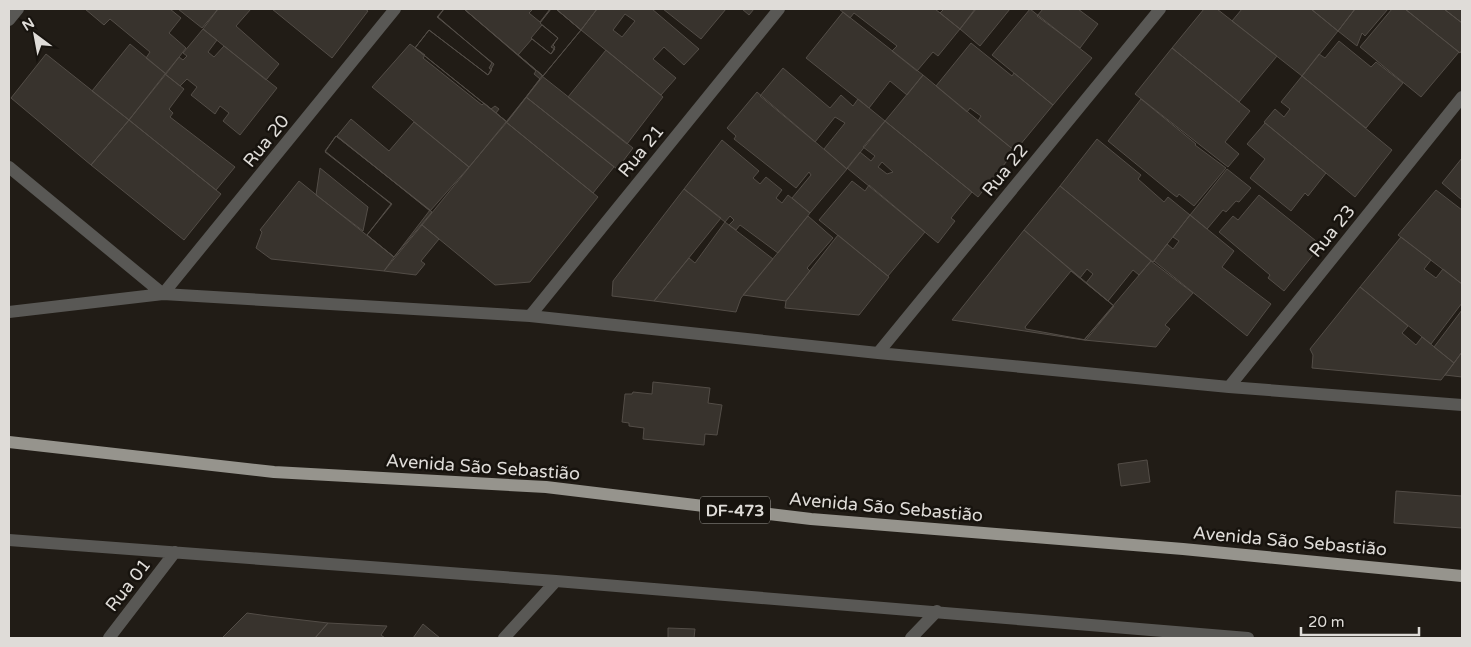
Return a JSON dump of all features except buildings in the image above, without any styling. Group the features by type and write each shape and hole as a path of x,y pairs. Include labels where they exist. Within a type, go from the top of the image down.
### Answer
{"main road":[{"name":"Avenida São Sebastião","path":"9,442 274,472 546,487 812,519 1183,549 1462,576"}],"street":[{"path":"9,20 18,9"},
{"name":"Rua 20","path":"164,294 395,9"},
{"name":"Rua 21","path":"530,316 780,9"},
{"name":"Rua 22","path":"878,353 1160,9"},
{"name":"Rua 23","path":"1229,387 1462,97"},
{"path":"9,167 164,294"},
{"path":"9,312 164,294 530,316 878,353 1229,387 1462,404"},
{"path":"9,540 556,580 1248,638"},
{"name":"Rua 01","path":"109,638 175,552"},
{"path":"504,638 556,580"},
{"path":"911,638 937,611"}]}
